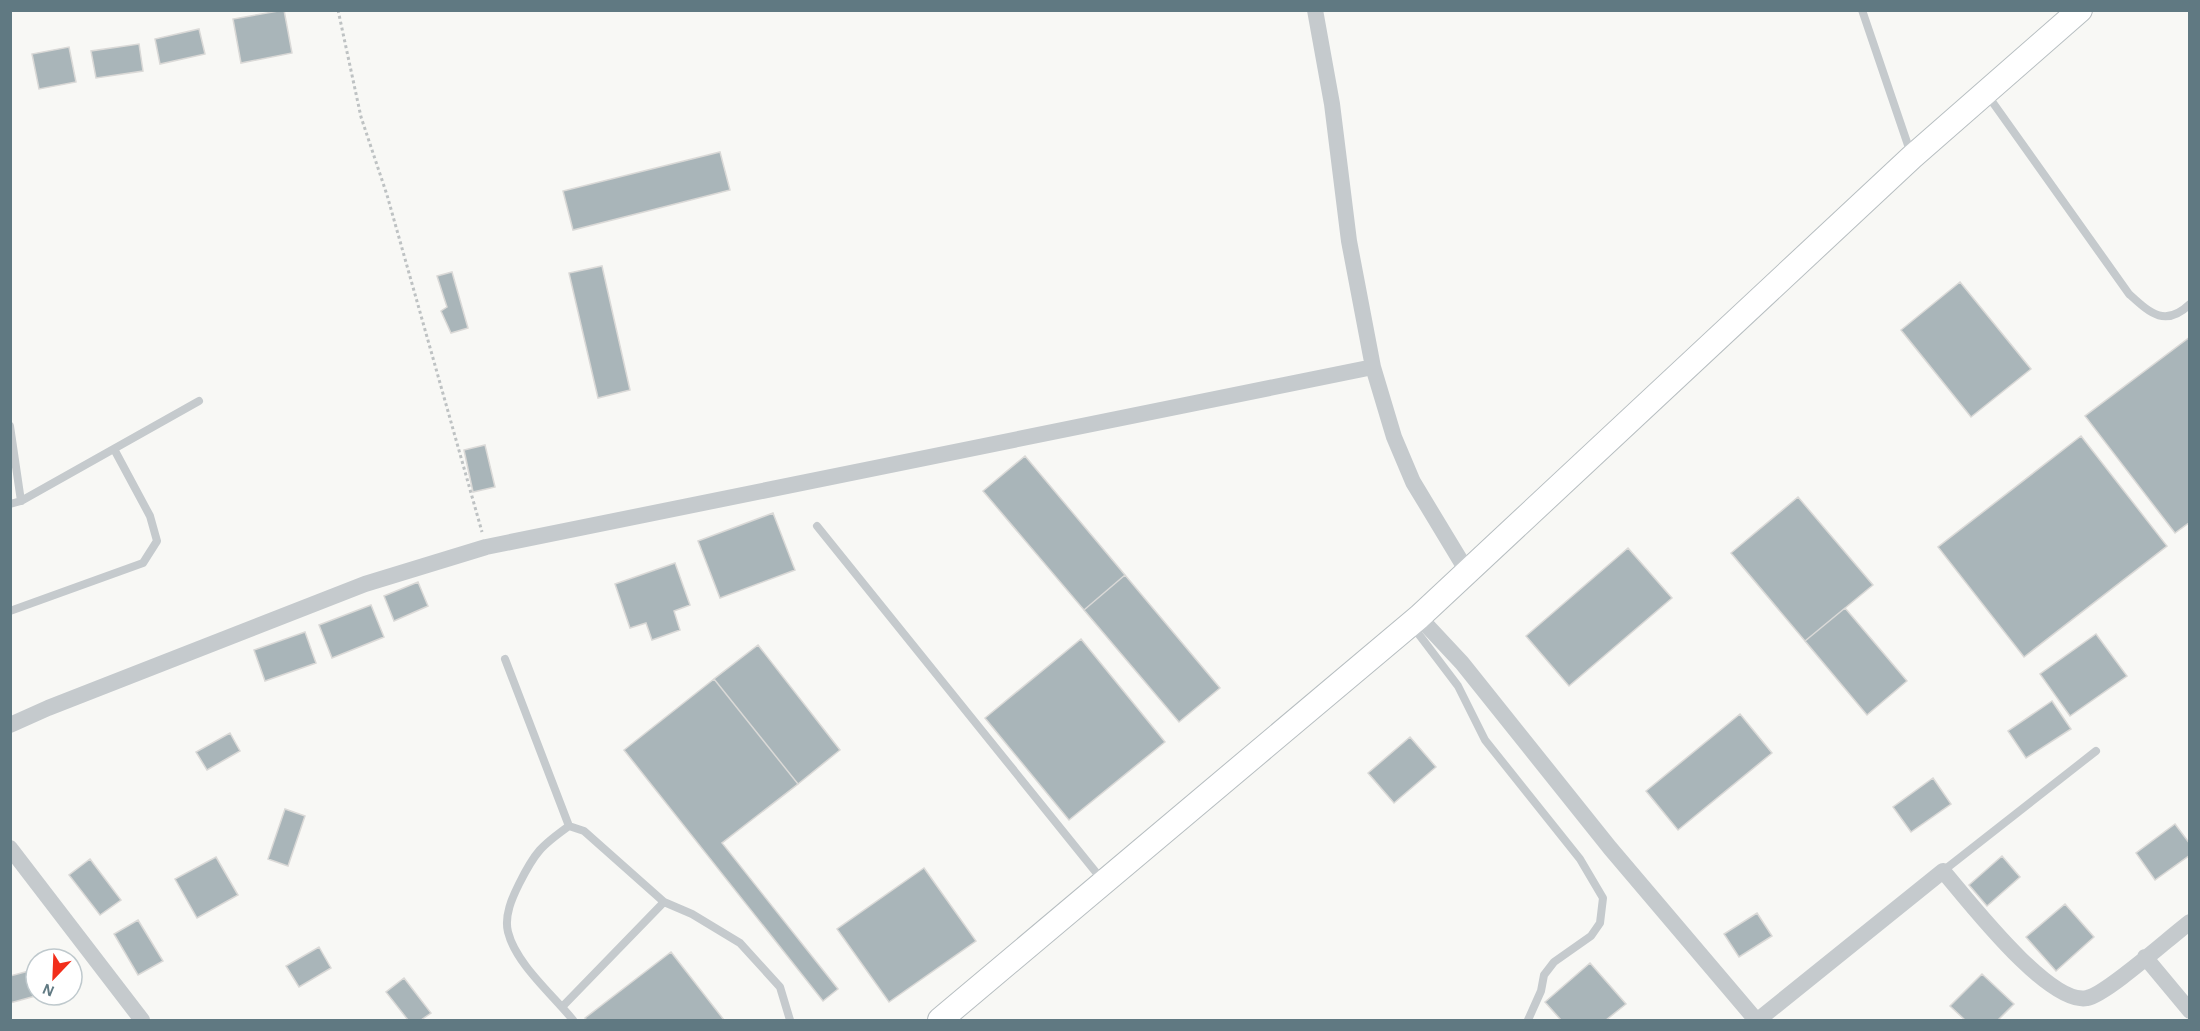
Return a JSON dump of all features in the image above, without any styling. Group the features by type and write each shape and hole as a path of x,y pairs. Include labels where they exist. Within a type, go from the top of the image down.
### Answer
{"street":[{"path":"1315,10 1332,104 1349,241 1373,367 1394,437 1413,482 1468,573"},
{"path":"940,1020 1415,620 1912,158 2080,10"},
{"path":"10,725 365,584 486,547 1373,367"},
{"path":"1415,620 1462,663 1610,848 1757,1020 1943,871 2010,950 2061,993 2079,999 2090,998 2190,922"},
{"path":"10,848 142,1020"},
{"path":"2145,957 2190,1011"}],"lane":[{"path":"1862,10 1912,158"},
{"path":"1986,93 2129,294 2155,314 2169,318 2181,313 2190,304"},
{"path":"10,504 21,501 199,401"},
{"path":"10,426 21,501"},
{"path":"10,611 143,563 157,541 150,516 114,449"},
{"path":"817,526 1105,882"},
{"path":"1415,620 1458,686 1485,740 1580,859 1603,898 1600,923 1590,936 1563,954 1544,975 1541,991 1528,1020"},
{"path":"506,659 569,826"},
{"path":"1943,871 2096,752"},
{"path":"569,826 584,831 664,902 693,914 740,942 780,987 790,1020"},
{"path":"569,826 540,846 526,870 509,903 508,932 525,966 573,1020"},
{"path":"562,1007 664,902"}],"path":[{"path":"338,10 361,117 387,195 486,547"}],"building":[{"path":"284,10 292,53 241,63 233,19"},
{"path":"199,29 205,54 160,64 155,39"},
{"path":"139,44 143,71 96,78 91,51"},
{"path":"69,47 76,82 39,89 32,54"},
{"path":"720,152 730,190 573,230 563,191"},
{"path":"602,266 630,390 598,398 569,273"},
{"path":"452,272 468,328 451,333 441,311 447,307 437,276"},
{"path":"1960,282 2031,369 1971,417 1901,330"},
{"path":"2190,337 2190,522 2175,533 2085,416"},
{"path":"2081,436 2167,546 2024,657 1938,547"},
{"path":"485,445 495,487 473,492 464,450"},
{"path":"1025,456 1125,575 1084,610 983,491"},
{"path":"1798,497 1873,585 1805,641 1731,553"},
{"path":"773,513 795,570 720,598 698,541"},
{"path":"1628,548 1672,598 1569,686 1526,636"},
{"path":"675,563 690,605 674,611 680,630 652,640 646,623 630,628 615,584"},
{"path":"1125,575 1220,688 1179,722 1084,610"},
{"path":"418,582 428,606 394,621 384,596"},
{"path":"371,605 384,637 332,658 319,625"},
{"path":"1845,608 1907,681 1867,715 1805,641"},
{"path":"305,632 316,663 265,681 254,650"},
{"path":"2096,634 2127,676 2070,716 2040,674"},
{"path":"1081,639 1165,742 1069,820 985,718"},
{"path":"758,645 840,750 798,784 714,679"},
{"path":"714,679 798,784 722,843 838,989 823,1001 624,750"},
{"path":"2052,701 2071,729 2026,758 2008,731"},
{"path":"1740,714 1772,753 1678,830 1646,791"},
{"path":"230,733 240,751 207,770 196,752"},
{"path":"1410,737 1436,767 1394,803 1368,773"},
{"path":"1933,778 1951,804 1911,832 1893,807"},
{"path":"285,809 305,816 288,866 268,859"},
{"path":"2175,824 2190,844 2190,855 2155,880 2136,853"},
{"path":"2002,856 2020,877 1987,906 1969,885"},
{"path":"216,857 238,895 197,918 175,879"},
{"path":"90,859 121,900 100,915 69,875"},
{"path":"924,868 976,941 889,1002 837,929"},
{"path":"2065,904 2094,937 2056,971 2026,937"},
{"path":"1757,913 1772,936 1739,957 1724,934"},
{"path":"138,920 163,961 138,975 114,934"},
{"path":"319,947 331,968 299,987 286,966"},
{"path":"671,952 724,1020 587,1020 585,1018"},
{"path":"1590,963 1626,1004 1606,1020 1561,1020 1545,1002"},
{"path":"24,972 24,999 10,1003 10,976"},
{"path":"1982,974 2014,1004 1998,1020 1965,1020 1950,1006"},
{"path":"404,978 431,1013 421,1020 408,1020 386,992"}]}
